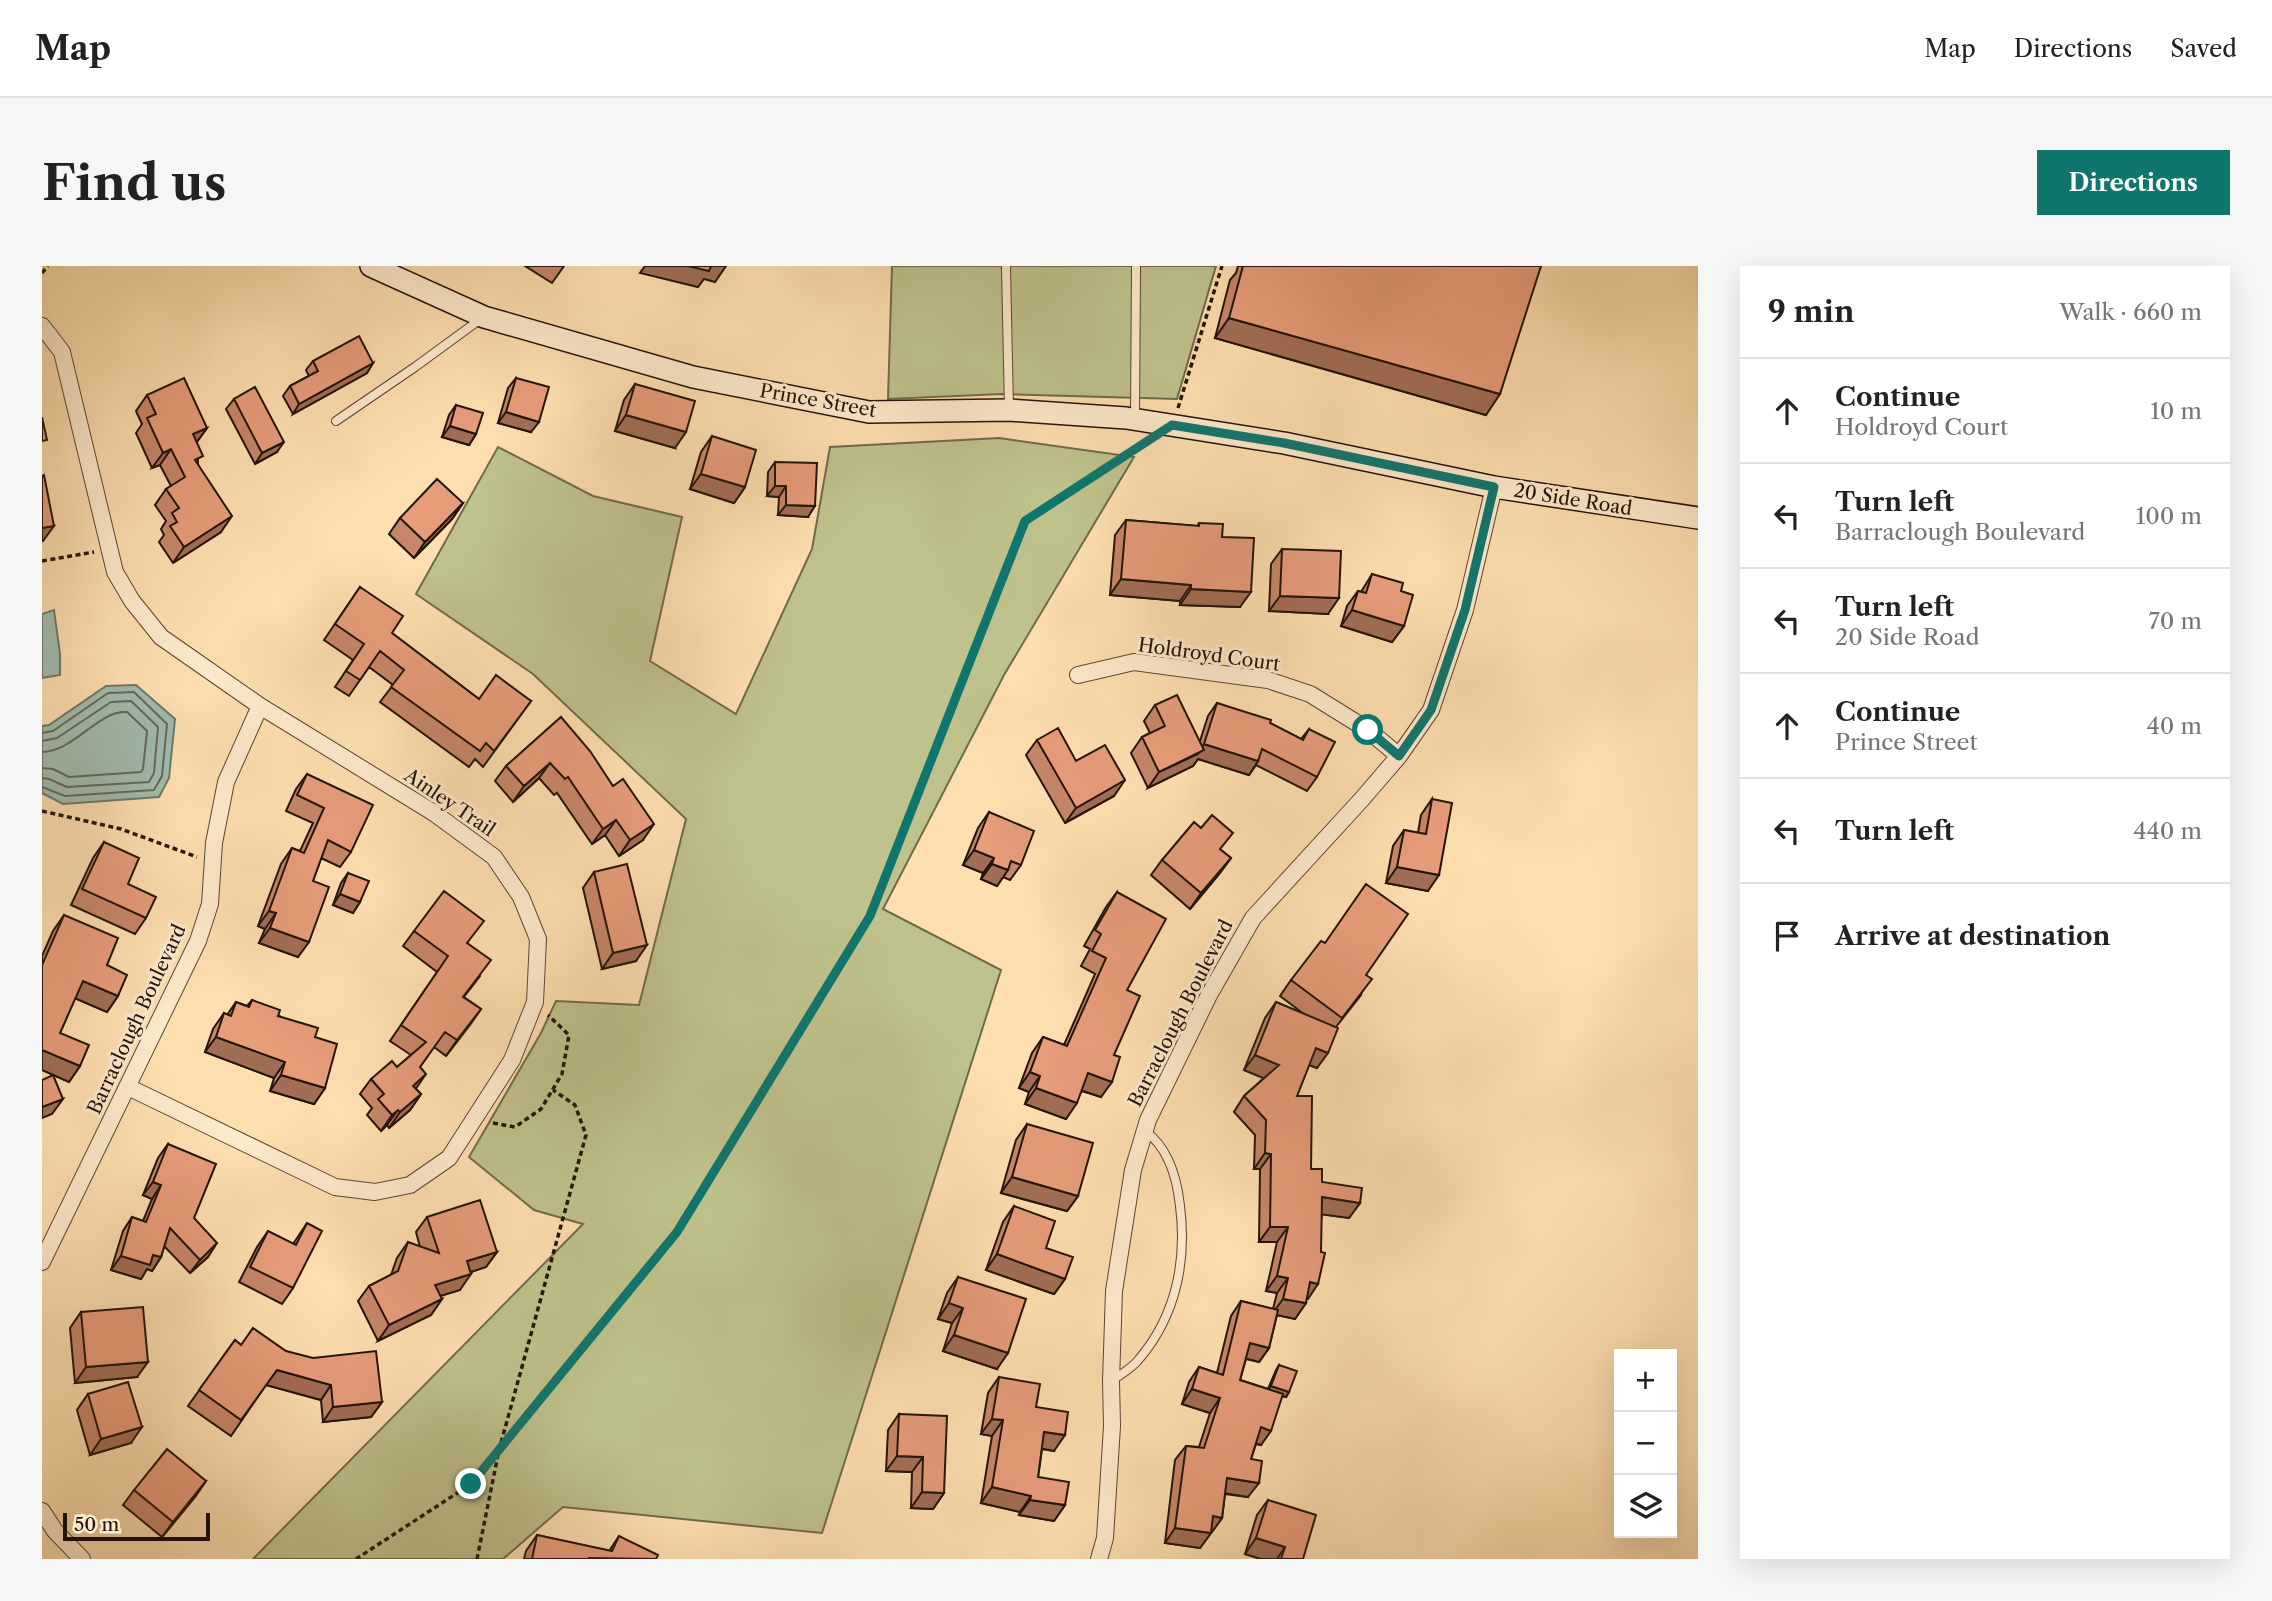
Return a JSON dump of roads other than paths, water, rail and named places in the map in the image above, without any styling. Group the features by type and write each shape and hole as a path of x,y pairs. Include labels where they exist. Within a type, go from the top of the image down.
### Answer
{"street":[{"name":"Prince Street","path":"371,266 484,317 693,377 869,412 1009,410 1135,419 1284,443"},
{"name":"Ainley Trail","path":"42,326 62,352 115,572 132,601 161,637 261,706 434,813 494,858 521,897 538,939 534,1005 512,1060 449,1158 410,1185 374,1192 335,1187 128,1087"},
{"name":"20 Side Road","path":"1284,443 1494,487 1698,517"},
{"name":"Barraclough Boulevard","path":"1099,1559 1105,1538 1112,1426 1114,1291 1133,1170 1148,1120 1209,995 1253,918 1399,756 1431,710 1465,610 1494,487"},
{"name":"Holdroyd Court","path":"1078,674 1134,662 1268,680 1310,694 1368,730 1399,756"},
{"name":"Barraclough Boulevard","path":"42,1262 198,942 210,904 214,843 226,782 261,706"},
{"path":"42,1511 55,1531 82,1559"}],"lane":[{"path":"1006,266 1009,410"},
{"path":"1135,419 1136,266"},
{"path":"336,421 484,317"},
{"name":"Barraclough Boulevard","path":"1111,1381 1139,1360 1156,1336 1172,1303 1179,1276 1184,1236 1178,1186 1167,1156 1157,1139 1145,1131"}],"water":[{"path":"54,610 60,675 42,678 42,614"},
{"path":"136,685 175,719 169,778 159,797 63,804 42,793 42,726 49,725 106,686"}]}
